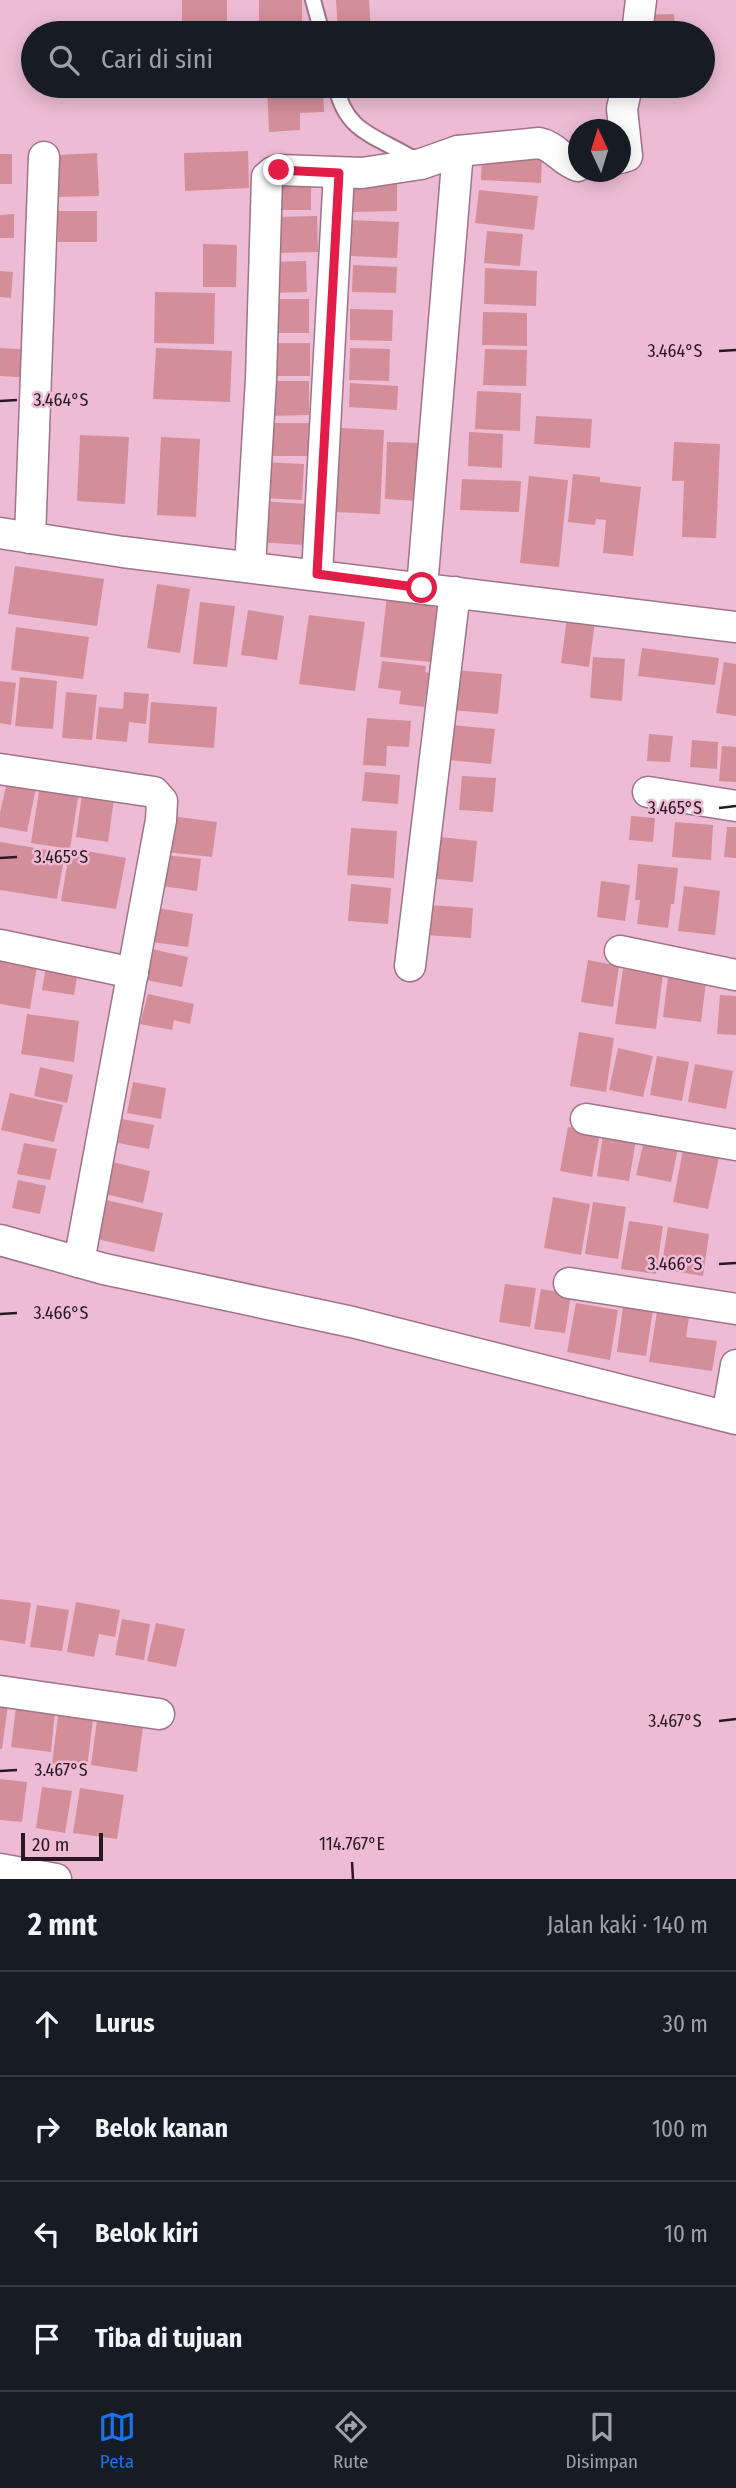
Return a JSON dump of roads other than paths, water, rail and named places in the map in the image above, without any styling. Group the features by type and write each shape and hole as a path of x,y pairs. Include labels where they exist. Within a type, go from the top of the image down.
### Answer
{"street":[{"path":"638,21 641,0"},
{"path":"623,119 624,98"},
{"path":"250,565 261,379 267,177 275,171 362,173 421,164 458,152 539,143 550,146 568,162"},
{"path":"422,588 458,152"},
{"path":"30,537 44,157"},
{"path":"317,574 339,173"},
{"path":"0,533 122,552 250,565 736,627"},
{"path":"410,966 455,592"},
{"path":"0,769 154,792 162,801 161,820 79,1262"},
{"path":"648,792 736,806"},
{"path":"0,945 133,973"},
{"path":"620,951 736,975"},
{"path":"586,1119 736,1145"},
{"path":"0,1240 79,1262 352,1322 732,1418 736,1365"},
{"path":"569,1283 736,1309"},
{"path":"0,1691 159,1714"},
{"path":"0,1869 57,1879"}],"lane":[{"path":"313,0 318,21"},
{"path":"339,98 340,105 356,127 421,164"}]}
